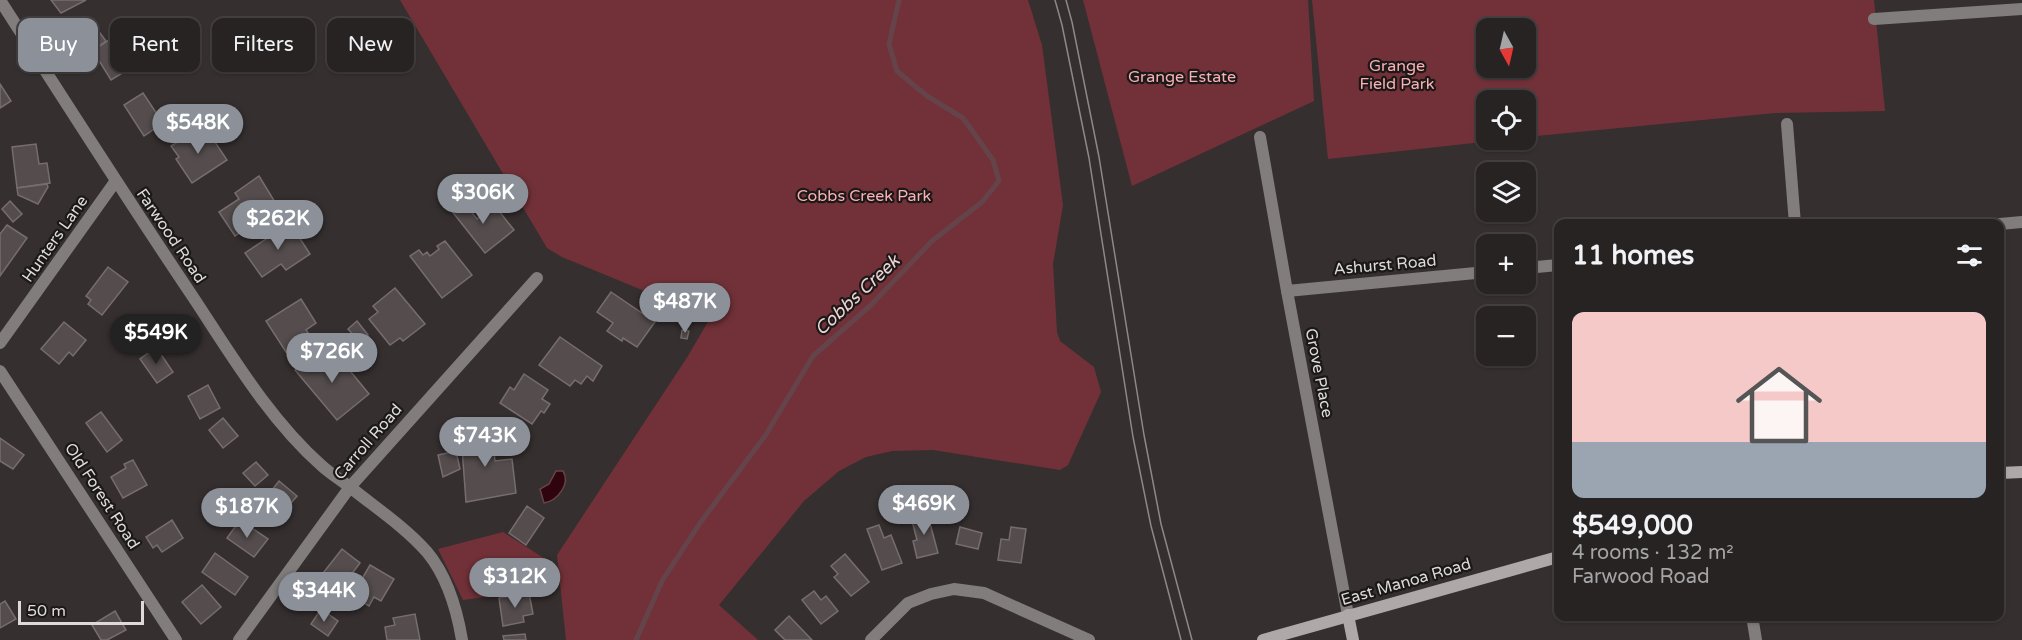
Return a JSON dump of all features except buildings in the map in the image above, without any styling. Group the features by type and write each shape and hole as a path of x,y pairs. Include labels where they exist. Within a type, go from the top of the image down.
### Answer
{"main road":[{"path":"2004,473 2022,472"},
{"name":"East Manoa Road","path":"1263,640 1554,558"},
{"path":"1348,615 1353,640"}],"street":[{"name":"Farwood Road","path":"0,0 115,182 254,389 288,433 323,467 415,540 429,554 449,592 458,616 462,640"},
{"path":"1874,19 1981,6 2022,9"},
{"path":"1787,124 1795,219"},
{"name":"Grove Place","path":"1260,137 1348,615"},
{"name":"Hunters Lane","path":"0,343 115,182"},
{"path":"2004,224 2022,222"},
{"path":"1536,267 1554,265"},
{"name":"Ashurst Road","path":"1287,291 1476,273"},
{"name":"Carroll Road","path":"239,640 350,487 537,278"},
{"name":"Old Forest Road","path":"0,371 176,640"},
{"path":"872,640 908,603 931,594 954,589 984,593 1089,640"},
{"path":"1753,621 1756,640"}],"green space":[{"name":"Cobbs Creek Park","path":"400,0 1028,0 1042,45 1063,205 1053,264 1057,332 1060,341 1094,367 1101,392 1068,465 1060,470 933,450 892,451 866,457 839,471 804,501 719,605 758,640 566,640 557,555 688,356 710,318 562,257 547,248 414,24 414,18 411,18"},
{"name":"Grange Estate","path":"1083,0 1308,0 1314,101 1132,186"},
{"name":"Grange Field Park","path":"1312,0 1874,0 1885,111 1775,113 1536,136 1536,90 1476,90 1476,143 1328,159"},
{"path":"503,532 547,560 551,588 463,600 438,549"}],"shaded area":[{"path":"466,178 482,183 492,197 477,199 471,190 463,186 463,180"},
{"path":"556,471 563,471 564,486 554,499 544,503 540,489 549,484"}],"waterway":[{"name":"Cobbs Creek","path":"636,640 662,581 700,523 765,436 813,356 871,305 932,241 982,202 999,181 993,160 963,118 927,96 897,71 889,44 899,0"}],"tram line":[{"path":"1055,0 1089,158 1133,437 1151,526 1181,640"},
{"path":"1066,0 1099,157 1144,435 1161,524 1192,640"}]}
